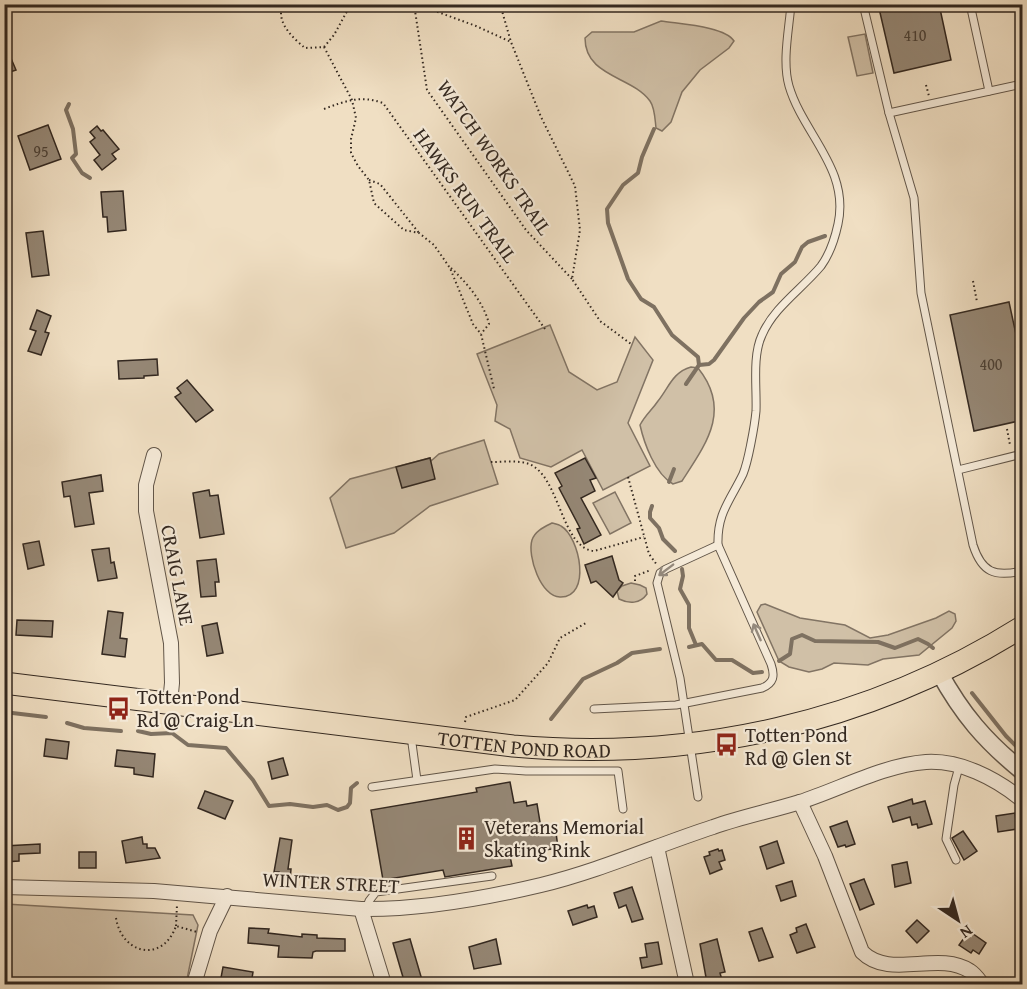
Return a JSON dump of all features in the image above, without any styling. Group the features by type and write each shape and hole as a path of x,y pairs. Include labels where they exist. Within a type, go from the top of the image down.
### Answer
{"main road":[{"name":"TOTTEN POND ROAD","path":"4,683 524,747 583,750 634,749 749,736 805,722 859,705 939,672 1023,627"}],"street":[{"name":"CRAIG LANE","path":"154,455 146,486 146,511 171,643 170,704"},
{"path":"939,672 976,729 1023,771"},
{"name":"WINTER STREET","path":"4,887 178,893 363,909 394,909 499,894 542,885 904,766 927,762 979,772 1003,784 1021,799"},
{"path":"800,802 825,856 862,952 870,960 883,963 942,963 963,966 972,972 982,984"},
{"path":"657,847 687,984"},
{"path":"194,984 209,935 227,896"},
{"path":"363,909 384,984"}],"lane":[{"path":"594,709 685,704 758,689 768,685 774,678 771,664 718,545 719,522 744,471 752,441 756,412 758,349 761,336 790,297 822,265 838,223 840,195 833,169 797,105 789,85 786,61 791,4"},
{"path":"863,4 889,113 914,198 921,293 973,545 980,562 993,572 1023,571"},
{"path":"970,4 989,91"},
{"path":"889,113 1023,84"},
{"path":"958,470 1023,454"},
{"path":"698,797 685,704 657,580 660,573 666,569 718,545"},
{"path":"411,734 417,780"},
{"path":"956,860 946,839 958,767"},
{"path":"372,787 495,769 533,772 618,771 622,809"},
{"path":"363,909 376,892 492,876"}],"path":[{"path":"283,4 280,18 293,38 305,48 324,47 334,35 351,4"},
{"path":"415,4 476,26 511,42"},
{"name":"WATCH WORKS TRAIL","path":"415,4 427,90 525,230 572,279 600,321 631,344"},
{"path":"500,4 511,42 541,117 575,186 580,230 572,279"},
{"path":"324,47 352,100 356,118 351,139 351,153 369,180 374,203 404,230 419,233"},
{"path":"926,85 929,96"},
{"name":"HAWKS RUN TRAIL","path":"352,100 370,98 383,103 545,328"},
{"path":"324,109 346,100 352,100"},
{"path":"369,180 380,184 419,233 434,245 471,290 488,319 489,324 481,334"},
{"path":"450,267 473,324 481,334 494,389"},
{"path":"973,280 977,302"},
{"path":"1007,429 1010,445"},
{"path":"491,462 522,462 537,468 576,540 587,550 594,551 644,537"},
{"path":"628,477 649,554 658,566 647,573 635,576 635,581"},
{"path":"462,740 466,717 515,700 548,663 561,638 586,623"},
{"path":"116,918 118,931 125,941 137,948 151,950 164,945 176,926 178,893"},
{"path":"176,926 209,935"}],"shaded area":[{"path":"661,21 711,29 729,36 734,41 729,48 700,70 682,92 671,122 662,131 656,128 650,101 642,93 611,75 593,61 587,51 585,38 592,32 634,32"},
{"path":"865,34 873,73 857,76 848,37"},
{"path":"550,325 569,372 597,390 617,382 635,337 653,360 628,423 650,466 603,490 582,450 551,467 520,458 510,429 495,421 497,405 477,354"},
{"path":"691,367 698,368 708,383 713,398 712,426 707,440 682,481 673,484 656,466 647,449 640,425 676,376"},
{"path":"484,440 498,484 430,506 394,533 346,548 330,498 350,479 430,458 431,461 439,454"},
{"path":"615,492 631,523 610,534 593,503"},
{"path":"552,523 560,525 568,532 580,566 576,588 570,595 560,597 553,595 541,583 534,565 531,547 535,534"},
{"path":"631,583 646,588 647,594 641,600 634,602 619,599 617,591 622,586"},
{"path":"765,604 800,618 845,625 870,638 888,635 949,611 955,614 956,621 952,628 919,655 883,659 868,665 834,663 809,672 789,667 779,661 757,612 761,605"},
{"path":"5,904 193,915 198,925 186,984 44,984 12,979"}],"building":[{"path":"878,4 939,4 951,60 894,73"},
{"path":"4,42 16,70 4,74"},
{"path":"48,125 61,159 30,170 18,136"},
{"path":"97,126 119,149 112,154 116,159 102,170 94,160 100,155 90,142 95,138 90,132"},
{"path":"123,191 126,230 108,232 107,217 103,217 101,192"},
{"path":"43,231 49,275 32,277 26,233"},
{"path":"1009,302 1023,367 1023,420 974,431 950,315"},
{"path":"37,310 51,316 45,332 49,333 41,355 28,351 36,331 30,329"},
{"path":"157,359 158,375 119,379 118,361"},
{"path":"187,380 213,410 196,422 175,397 181,393 177,388"},
{"path":"430,458 435,479 402,488 396,467"},
{"path":"585,458 596,478 590,480 595,491 581,498 601,535 584,544 577,529 580,528 559,488 562,486 555,473"},
{"path":"101,475 103,491 89,493 94,524 75,527 70,496 64,497 62,482"},
{"path":"209,490 210,496 218,495 224,534 200,538 193,493"},
{"path":"39,541 44,565 28,569 23,544"},
{"path":"109,548 111,563 114,562 117,578 98,581 92,550"},
{"path":"612,556 619,580 623,583 613,597 596,581 591,583 585,565"},
{"path":"216,559 219,582 215,582 216,596 201,597 197,561"},
{"path":"108,611 123,613 120,638 127,639 125,657 102,654"},
{"path":"17,620 53,621 52,637 16,635"},
{"path":"217,623 223,653 207,656 202,626"},
{"path":"46,739 69,742 67,759 44,756"},
{"path":"117,750 155,754 153,777 134,774 134,768 115,766"},
{"path":"283,758 288,775 272,779 268,762"},
{"name":"Veterans Memorial Skating Rink","path":"510,782 514,803 526,801 527,806 537,804 541,828 555,825 558,848 510,856 512,866 445,877 443,870 383,880 371,810 477,792 476,788"},
{"path":"205,791 233,801 225,819 198,808"},
{"path":"912,799 913,804 925,801 932,824 918,828 917,824 912,825 910,817 893,822 888,807"},
{"path":"1015,813 1017,829 998,832 996,816"},
{"path":"847,821 855,844 838,847 830,827"},
{"path":"963,831 977,851 964,860 952,838"},
{"path":"142,837 143,844 147,844 147,848 155,848 160,858 126,863 122,841"},
{"path":"280,838 292,840 288,869 291,869 290,881 278,880 279,872 274,872"},
{"path":"777,841 784,863 767,869 760,847"},
{"path":"40,844 40,853 19,854 19,861 4,862 4,846"},
{"path":"722,850 725,860 719,862 722,869 710,874 704,857 710,855 709,852"},
{"path":"79,852 96,852 96,868 79,868"},
{"path":"907,862 911,883 895,887 892,865"},
{"path":"864,879 874,904 860,910 850,884"},
{"path":"792,881 796,896 781,901 776,886"},
{"path":"632,887 643,919 632,922 626,905 619,908 614,893"},
{"path":"587,905 588,908 594,906 597,917 573,925 568,911"},
{"path":"917,920 929,931 917,943 906,931"},
{"path":"806,924 815,947 797,953 790,935 797,932 796,928"},
{"path":"249,928 269,929 268,933 302,937 302,934 317,935 317,938 345,939 345,951 316,951 313,952 312,958 278,957 279,946 248,943"},
{"path":"762,928 773,957 759,961 749,932"},
{"path":"969,931 986,943 979,954 973,950 971,953 959,945"},
{"path":"410,939 422,980 405,984 393,943"},
{"path":"496,939 501,964 474,969 469,947"},
{"path":"717,939 725,972 720,973 722,980 707,983 700,944"},
{"path":"658,942 662,964 642,968 640,958 647,957 645,944"},
{"path":"223,967 253,972 251,984 235,981 235,984 220,983"}],"waterway":[{"path":"69,104 66,110 73,129 76,154 72,158 82,173 90,178"},
{"path":"654,129 638,173 623,185 607,209 608,223 628,279 641,299 654,307 672,335 698,357 699,365 686,384"},
{"path":"699,365 709,364 714,360 744,318 759,302 773,292 781,274 795,262 802,247 808,242 825,236"},
{"path":"669,482 674,469"},
{"path":"652,506 650,518 659,528 663,539 675,551"},
{"path":"682,569 680,589 689,605 689,628 696,645"},
{"path":"779,661 790,654 792,639 802,635 815,641 878,642 895,648 918,639 933,648"},
{"path":"689,647 702,644 716,660 732,660 753,673 762,672"},
{"path":"551,719 583,679 617,663 632,653 660,649"},
{"path":"972,693 1006,736 1022,752"},
{"path":"4,712 46,717"},
{"path":"67,723 84,728 121,731"},
{"path":"138,731 151,734 172,733 188,745 226,748 253,780 269,806 327,805 338,810 347,807 350,803 351,788 357,783"}],"place":[{"name":"Totten Pond Rd @ Craig Ln","path":"119,708"},
{"name":"Totten Pond Rd @ Glen St","path":"727,745"},
{"name":"Veterans Memorial Skating Rink","path":"466,838"}]}
